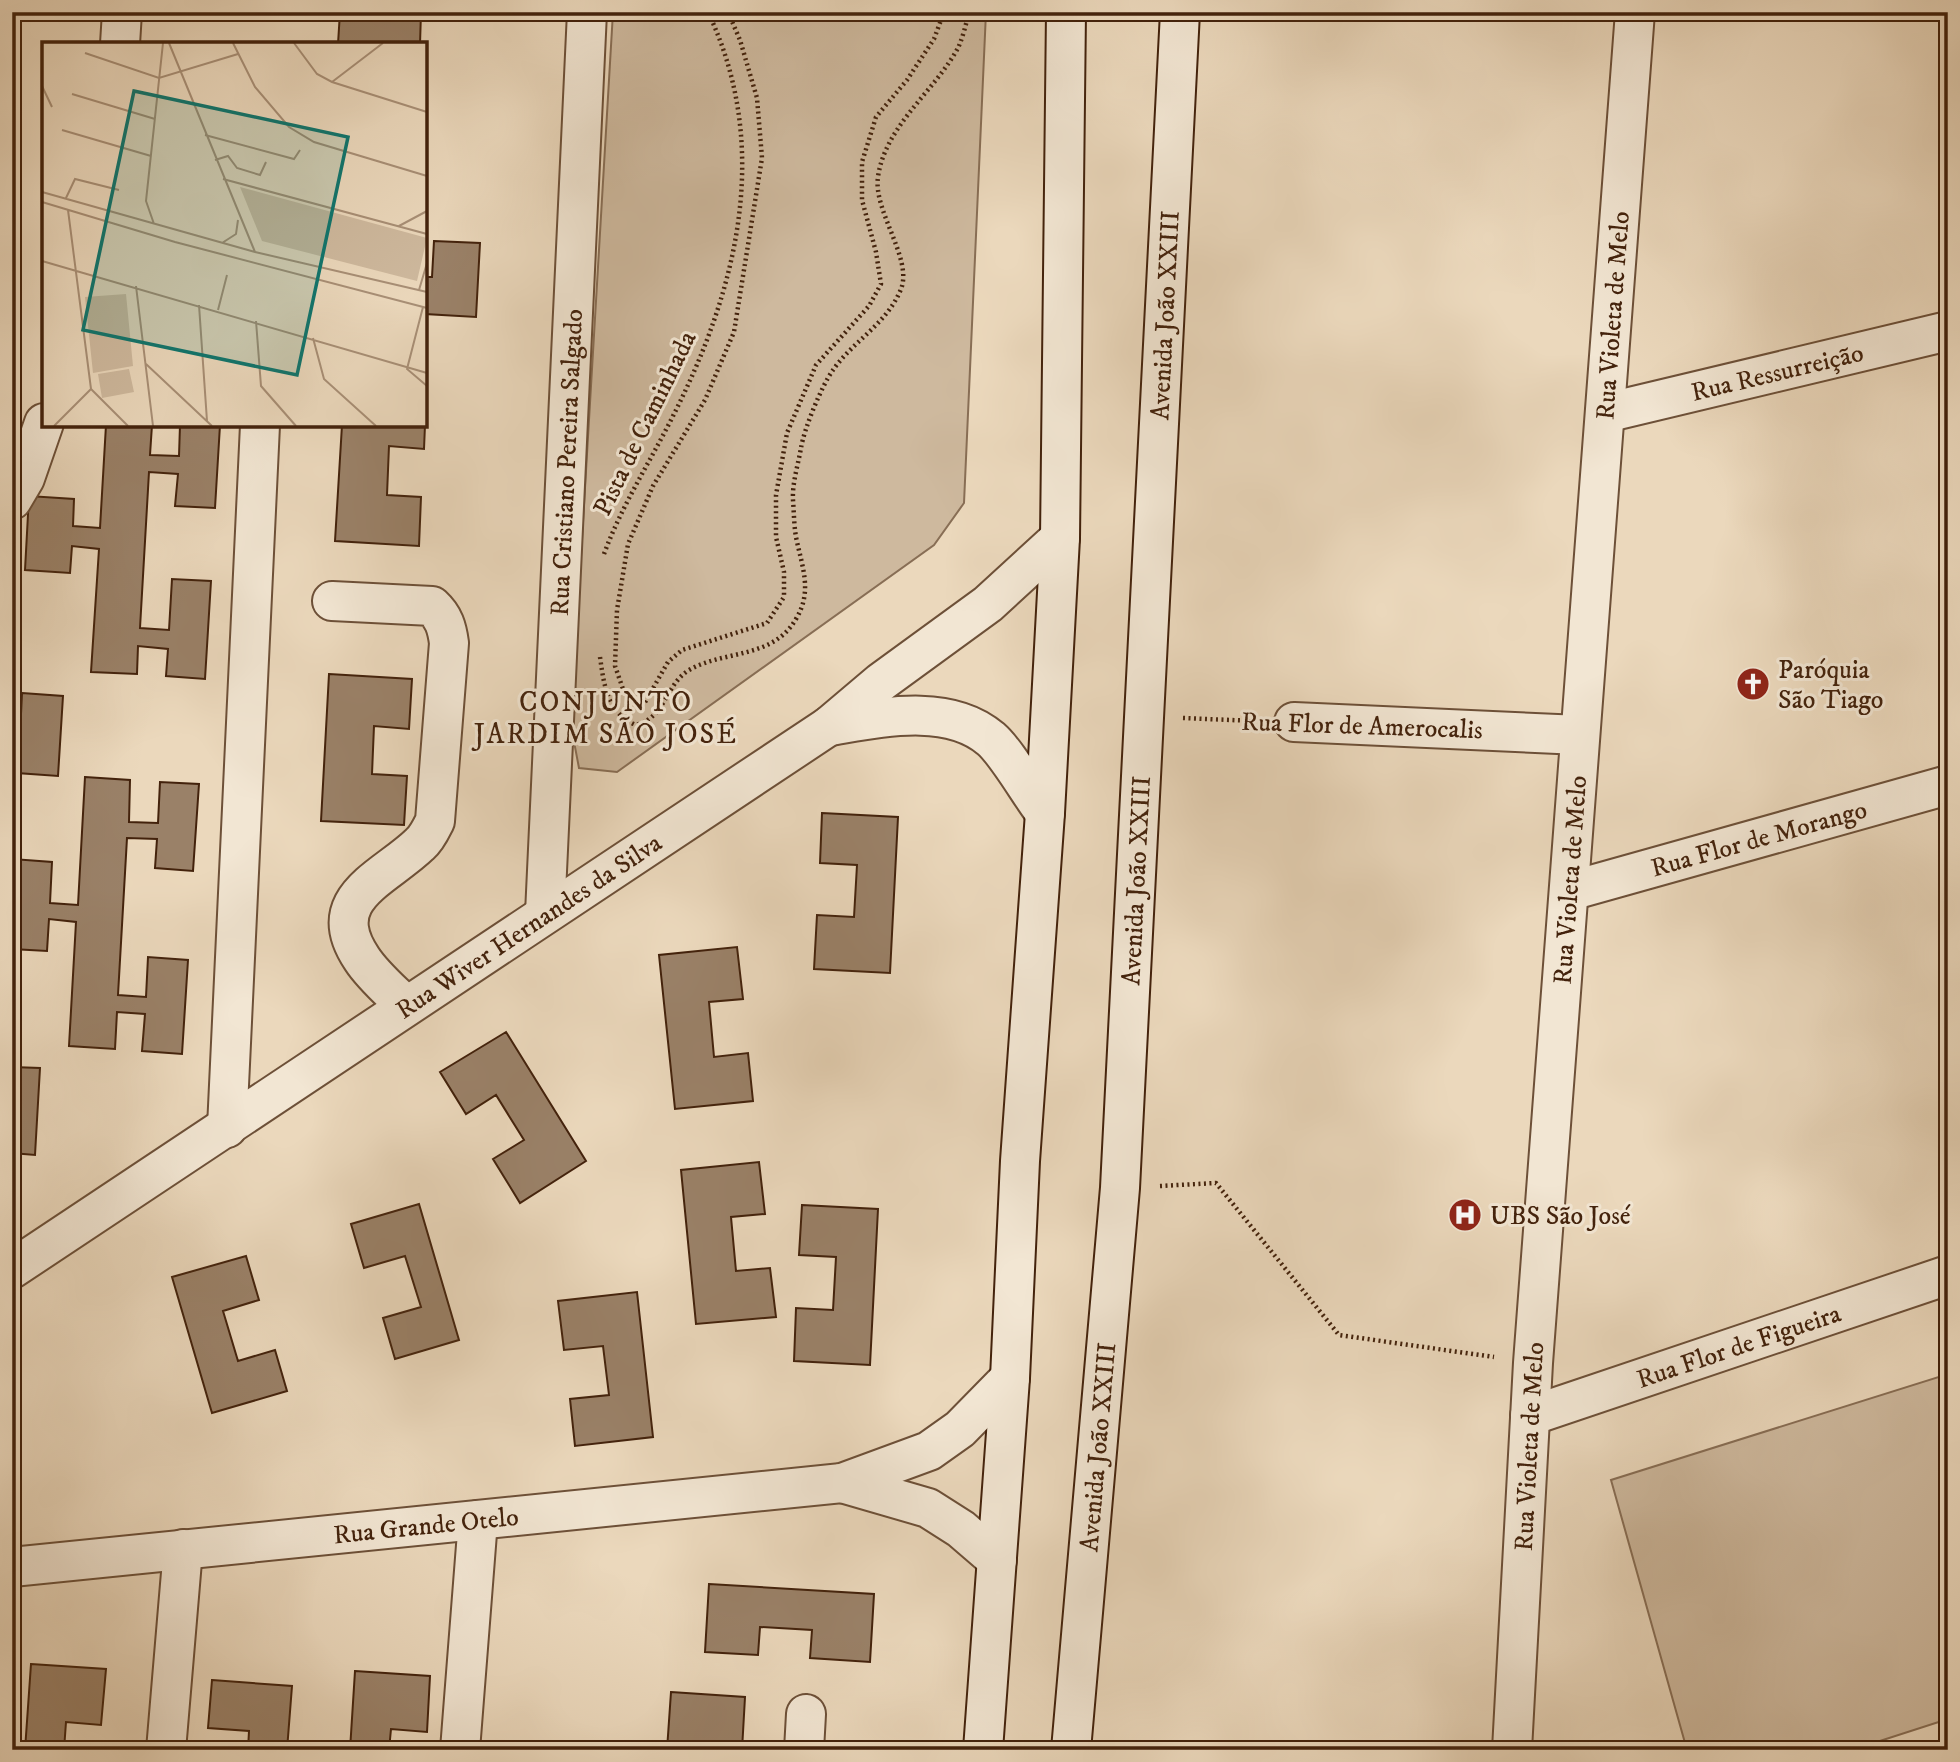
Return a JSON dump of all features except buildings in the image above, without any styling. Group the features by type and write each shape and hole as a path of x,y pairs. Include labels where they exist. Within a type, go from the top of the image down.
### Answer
{"street":[{"path":"120,42 122,12"},
{"name":"Rua Cristiano Pereira Salgado","path":"545,914 587,12"},
{"path":"983,1750 1010,1378 1020,1161 1045,813 1060,538 1066,12"},
{"name":"Avenida João XXIII","path":"1071,1750 1120,1188 1181,12"},
{"name":"Rua Violeta de Melo","path":"1511,1750 1532,1363 1635,12"},
{"name":"Rua Ressurreição","path":"1605,413 1948,331"},
{"path":"12,500 25,478 43,427"},
{"path":"227,1128 260,427"},
{"name":"Rua Wiver Hernandes da Silva","path":"12,1269 829,726 881,682 988,604 1060,538"},
{"path":"332,601 432,606 442,614 447,629 449,643 435,821 423,842 359,893 348,910 350,936 362,960 406,1006"},
{"name":"Rua Wiver Hernandes da Silva","path":"829,726 904,714 954,720 990,739 1045,813"},
{"name":"Rua Flor de Amerocalis","path":"1294,722 1580,734"},
{"name":"Rua Flor de Morango","path":"1570,891 1948,785"},
{"name":"Rua Flor de Figueira","path":"1530,1416 1948,1275"},
{"name":"Rua Grande Otelo","path":"12,1567 842,1483 929,1451 960,1429 1010,1378"},
{"name":"Rua Grande Otelo","path":"842,1483 928,1508 961,1529 997,1560"},
{"path":"460,1750 478,1520"},
{"path":"166,1750 183,1549"}],"path":[{"name":"Pista de Caminhada","path":"603,565 605,553 625,504 674,414 711,329 737,234 744,159 739,103 726,50 708,12"},
{"path":"728,12 740,40 757,98 762,158 734,332 705,400 653,486 628,544 617,610 615,666 624,692 634,703 644,704 668,662 682,650 767,623 784,597 784,572 776,537 776,495 787,433 816,365 869,306 881,284 876,252 862,200 862,162 876,117 907,80 934,39 944,12"},
{"path":"599,645 603,683 610,703 622,719 636,725 654,716 673,681 691,669 752,652 774,642 795,621 803,605 807,583 796,536 793,496 802,440 832,370 882,320 902,288 903,267 887,225 877,179 889,140 924,97 959,46 969,12"},
{"name":"Rua Flor de Amerocalis","path":"1145,716 1294,722"},
{"path":"1120,1188 1216,1183 1339,1335 1532,1363"}],"shaded area":[{"path":"613,12 986,12 964,503 934,545 617,772 579,768 571,726"},
{"path":"1948,1374 1948,1719 1852,1750 1687,1750 1611,1480"}],"place":[{"name":"Paróquia São Tiago","path":"1753,684"},
{"name":"UBS São José","path":"1465,1215"}],"district":[{"name":"CONJUNTO JARDIM SÃO JOSÉ","path":"606,717"}]}
